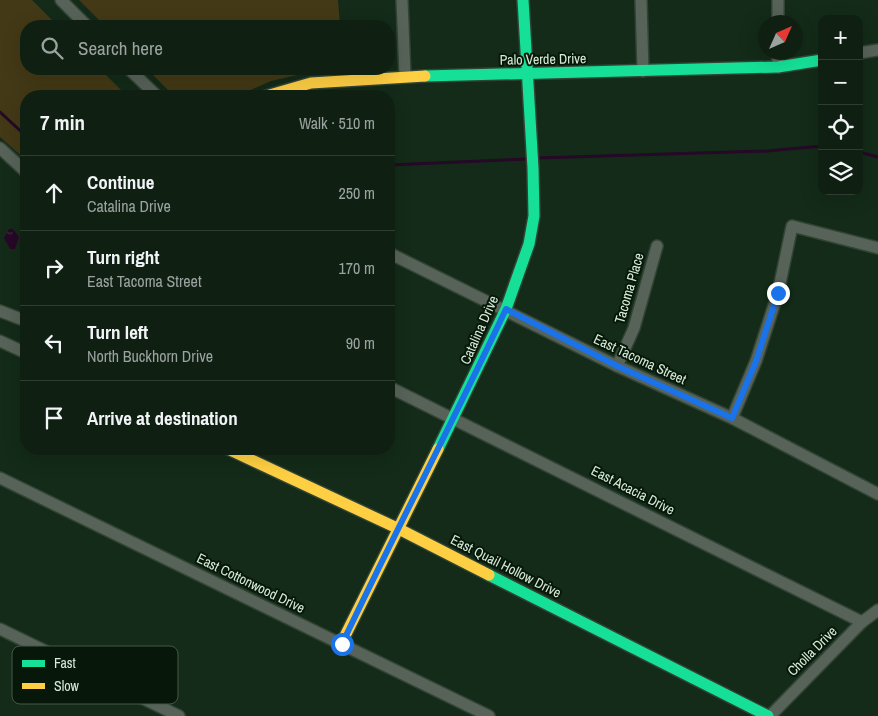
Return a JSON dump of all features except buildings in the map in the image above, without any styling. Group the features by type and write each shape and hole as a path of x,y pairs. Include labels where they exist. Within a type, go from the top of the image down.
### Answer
{"street":[{"path":"61,0 81,20"},
{"path":"402,0 405,76"},
{"name":"Catalina Drive","path":"342,644 397,528 454,418 506,309 529,244 534,216 524,0"},
{"path":"641,0 643,71"},
{"path":"778,0 778,15"},
{"path":"863,52 878,50"},
{"path":"778,60 778,67"},
{"name":"Palo Verde Drive","path":"281,90 311,83 405,76 778,67 818,61"},
{"path":"135,75 150,90"},
{"path":"0,148 20,166"},
{"path":"732,418 756,361 778,293 792,226 878,248"},
{"name":"Tacoma Place","path":"617,366 634,328 657,246"},
{"name":"East Tacoma Street","path":"395,256 506,309 617,366 732,418 878,494"},
{"path":"0,311 20,319"},
{"path":"0,341 20,351"},
{"name":"East Acacia Drive","path":"395,390 862,622"},
{"name":"East Quail Hollow Drive","path":"241,455 397,528 769,716"},
{"name":"East Cottonwood Drive","path":"0,478 489,716"},
{"name":"Cholla Drive","path":"769,716 862,622 878,610"},
{"path":"0,629 35,646"},
{"path":"154,704 179,716"}],"shaded area":[{"path":"0,0 32,0 52,20 20,20 20,75 106,75 121,90 20,90 20,155 0,137"},
{"path":"79,0 338,0 340,20 99,20"},
{"path":"153,75 297,75 271,81 251,90 168,90"}],"water":[{"path":"9,229 13,229 19,237 15,249 10,249 4,238"}],"waterway":[{"path":"0,112 20,130"},
{"path":"537,158 767,151 818,146"},
{"path":"863,153 878,157"},
{"path":"395,165 528,159"}],"traffic: fast":[{"path":"438,449 506,309 529,244 534,216 533,168 523,0"},
{"path":"425,76 778,67 818,61"},
{"path":"489,575 768,716"}],"traffic: slow":[{"path":"287,90 311,83 425,76"},
{"path":"341,644 438,449"},
{"path":"241,455 397,528 489,575"}],"route":[{"path":"342,644 397,528 454,418 506,309 617,366 732,418 756,361 778,293"}]}
